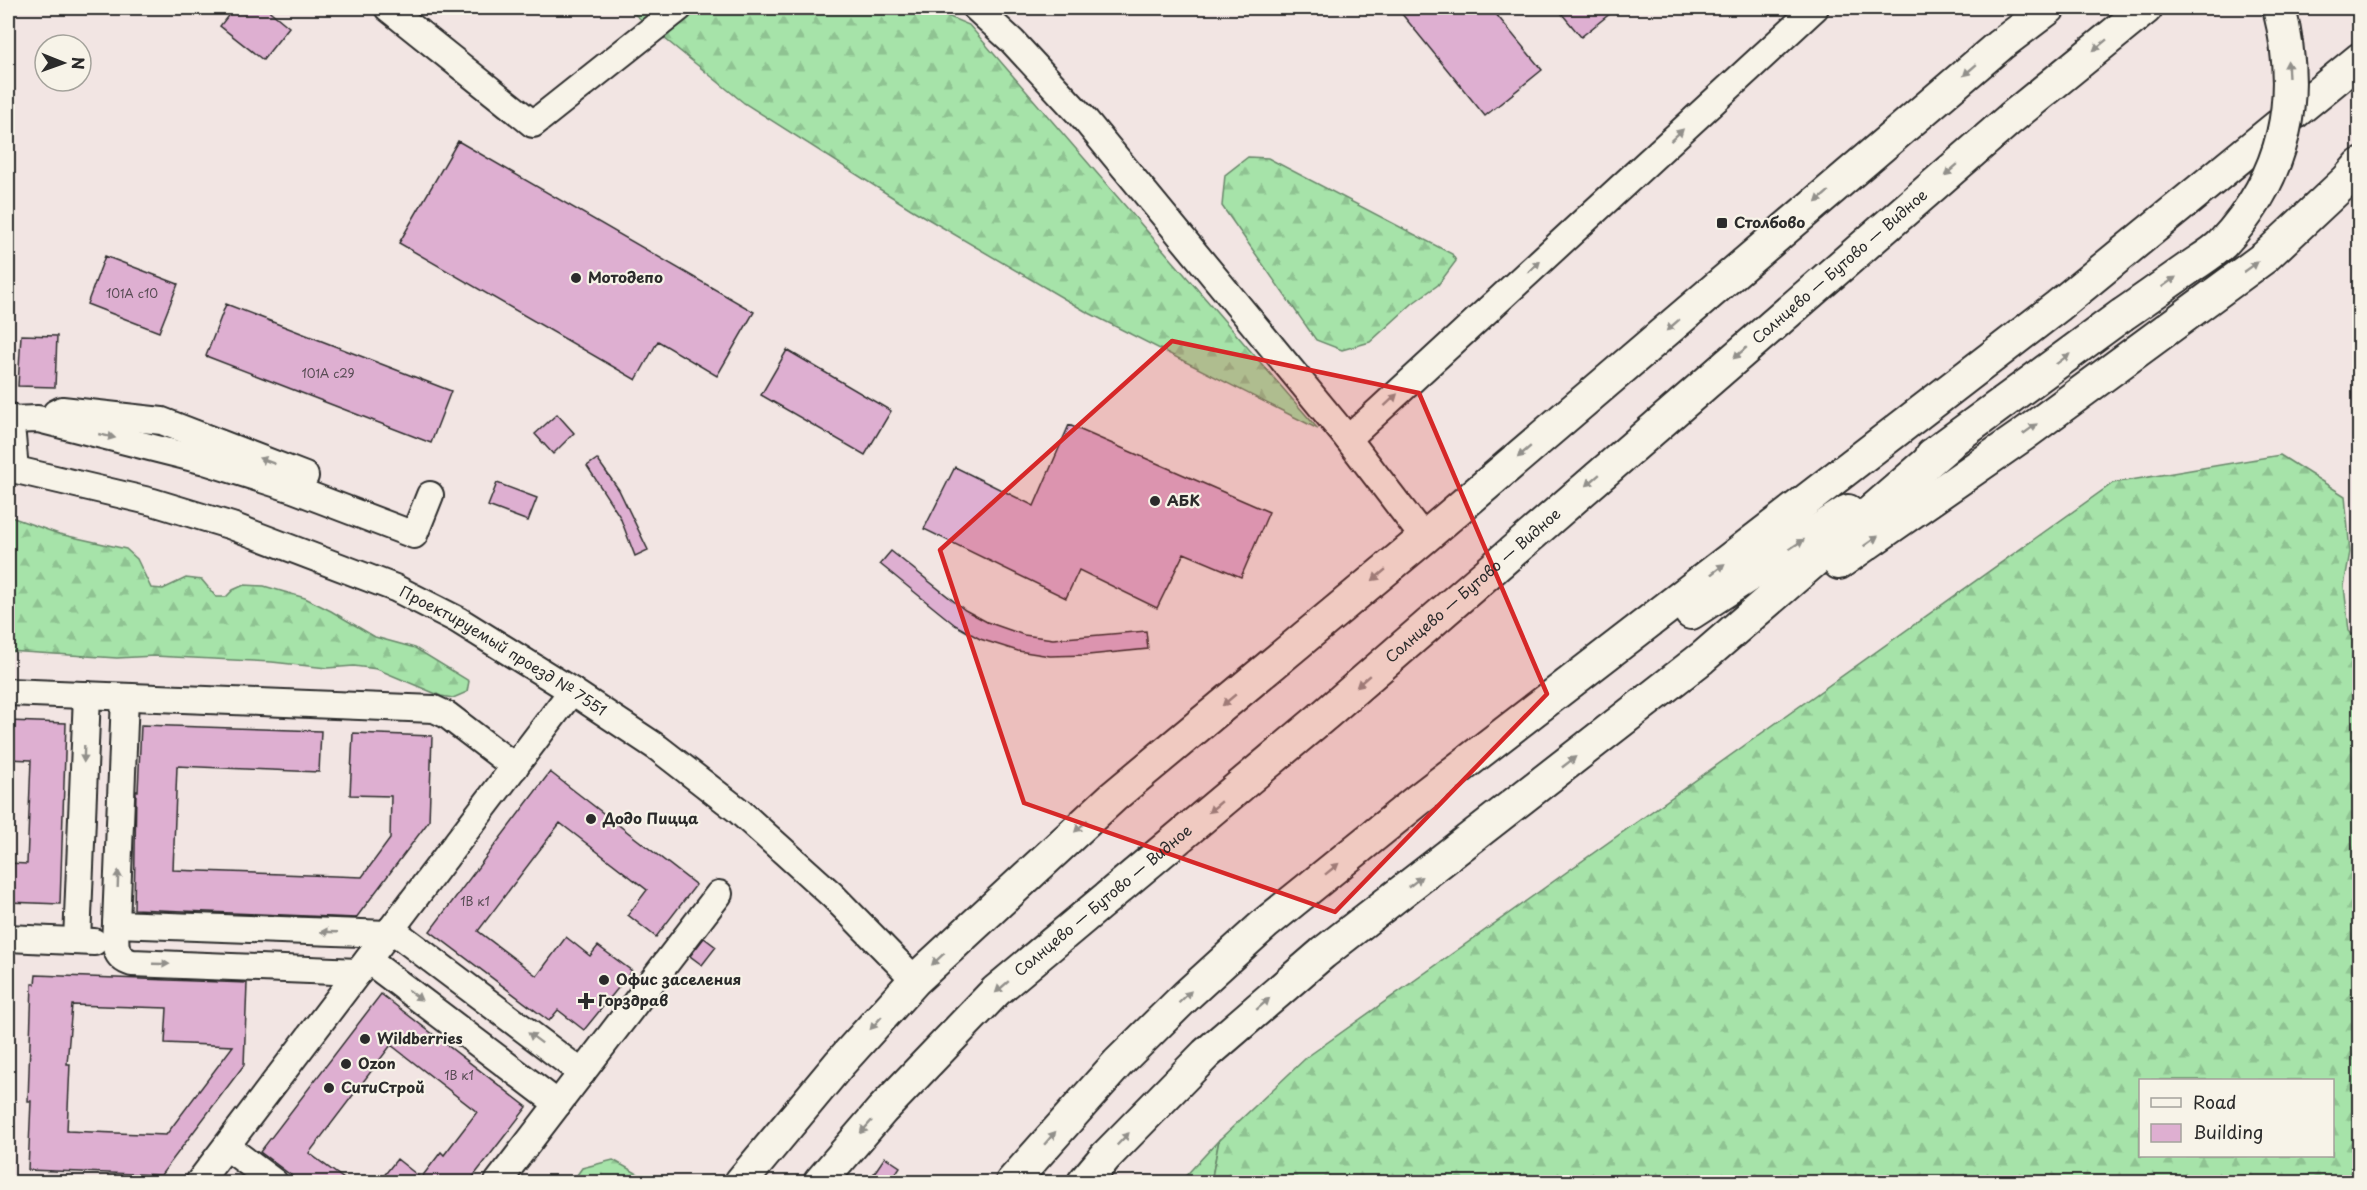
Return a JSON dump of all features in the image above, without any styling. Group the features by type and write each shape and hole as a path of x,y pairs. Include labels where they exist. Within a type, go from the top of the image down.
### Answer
{"main road":[{"path":"2000,45 2016,8"},
{"path":"741,1182 840,1064 915,980 1113,797 1424,538 2000,45 2049,8"},
{"name":"Солнцево — Бутово — Видное","path":"811,1182 828,1172 930,1058 996,991 1327,713 1993,134 2146,8"},
{"path":"1485,748 1949,444 2122,315 2221,246 2256,202 2277,160 2288,117 2289,69 2284,27 2279,8"},
{"path":"1012,1182 1118,1063 1187,995 1266,923 1485,748 2058,306 2360,58"},
{"path":"1702,658 2023,435 2265,257 2348,180 2360,165"},
{"path":"1084,1182 1106,1156 1206,1054 1323,953 1702,658 1949,444"}],"street":[{"path":"388,8 533,124 679,8"},
{"path":"976,8 1012,41 1086,121 1348,440 1424,538"},
{"path":"1348,440 1815,8"},
{"path":"11,469 12,436 8,418 38,419 205,460 293,489 414,535 430,495"},
{"name":"Проектируемый проезд № 7551","path":"11,469 153,502 232,526 395,588 458,620 658,748 739,811 832,895 915,980"},
{"path":"202,1181 572,691"},
{"path":"8,692 434,709 447,715 515,767"},
{"path":"77,941 87,695"},
{"path":"125,697 116,933 120,957 132,963 364,966 558,1104"},
{"path":"498,1182 719,894"},
{"path":"8,939 77,941 116,933 390,932 582,1073"},
{"path":"227,1146 274,1182"}],"highlighted area":[{"path":"1172,341 1419,393 1547,694 1335,912 1024,803 940,550"}],"green space":[{"path":"627,8 928,8 969,25 1318,429 1085,311 911,209 744,103"},
{"path":"1248,157 1268,158 1452,254 1456,261 1438,285 1413,303 1370,342 1342,350 1316,340 1222,206 1225,175"},
{"path":"2280,455 2345,496 2350,552 2344,586 2349,631 2360,642 2359,1182 1211,1182 1219,1140 1307,1057 2113,483"},
{"path":"8,516 59,534 126,549 137,559 151,588 163,589 186,578 202,580 216,597 226,597 233,590 244,585 264,586 305,598 375,637 415,648 469,681 467,692 453,698 441,696 377,669 354,666 327,668 272,662 154,656 117,658 8,651"},
{"path":"1219,1140 1211,1182 1180,1182"},
{"path":"613,1160 638,1174 633,1182 572,1182 582,1168"}],"building":[{"path":"234,8 266,8 289,27 263,60 220,26"},
{"path":"1397,8 1491,8 1542,70 1485,116"},
{"path":"1557,8 1617,8 1581,37"},
{"name":"Мотодепо","path":"458,141 754,312 717,376 658,341 636,380 399,243"},
{"path":"105,256 178,284 159,332 87,304"},
{"path":"226,304 451,391 431,443 206,356"},
{"path":"21,335 57,336 55,387 18,386"},
{"path":"787,350 891,411 865,455 761,395"},
{"path":"557,414 574,433 553,454 535,434"},
{"path":"1069,425 1269,512 1241,577 1184,553 1157,608 1079,570 1066,598 924,529 955,467 1034,506"},
{"path":"597,459 619,490 648,550 635,556 620,517 587,466"},
{"path":"497,483 537,498 528,521 488,506"},
{"path":"891,551 965,610 987,622 1024,635 1053,639 1146,631 1148,649 1050,656 1018,651 980,639 955,625 880,564"},
{"path":"8,721 66,723 60,904 8,902 8,863 27,864 31,760 8,759"},
{"path":"141,725 321,731 319,772 177,766 173,870 362,877 390,839 391,796 350,795 353,733 432,736 429,821 356,918 134,909 136,791 138,791"},
{"path":"550,772 696,885 656,937 628,915 647,890 560,823 478,931 537,976 566,937 590,956 598,946 632,971 584,1030 558,1010 549,1021 430,931"},
{"path":"704,938 716,947 702,965 690,956"},
{"path":"36,975 247,983 244,1065 161,1175 28,1170 32,984 35,984","holes":["72,1005 167,1008 165,1043 233,1046 166,1135 67,1131 70,1064 67,1064"]},
{"path":"381,994 527,1107 469,1182 379,1182 397,1159 421,1178 441,1152 444,1155 477,1112 391,1045 309,1153 348,1182 300,1182 260,1152"},
{"path":"885,1157 900,1167 890,1182 868,1182"}],"place":[{"name":"Столбово","path":"1722,223"},
{"name":"Мотодепо","path":"576,278"},
{"name":"АБК","path":"1155,501"},
{"name":"Додо Пицца","path":"591,819"},
{"name":"Офис заселения","path":"604,980"},
{"name":"Горздрав","path":"586,1001"},
{"name":"Wildberries","path":"365,1039"},
{"name":"Ozon","path":"346,1064"},
{"name":"СитиСтрой","path":"329,1088"}]}
